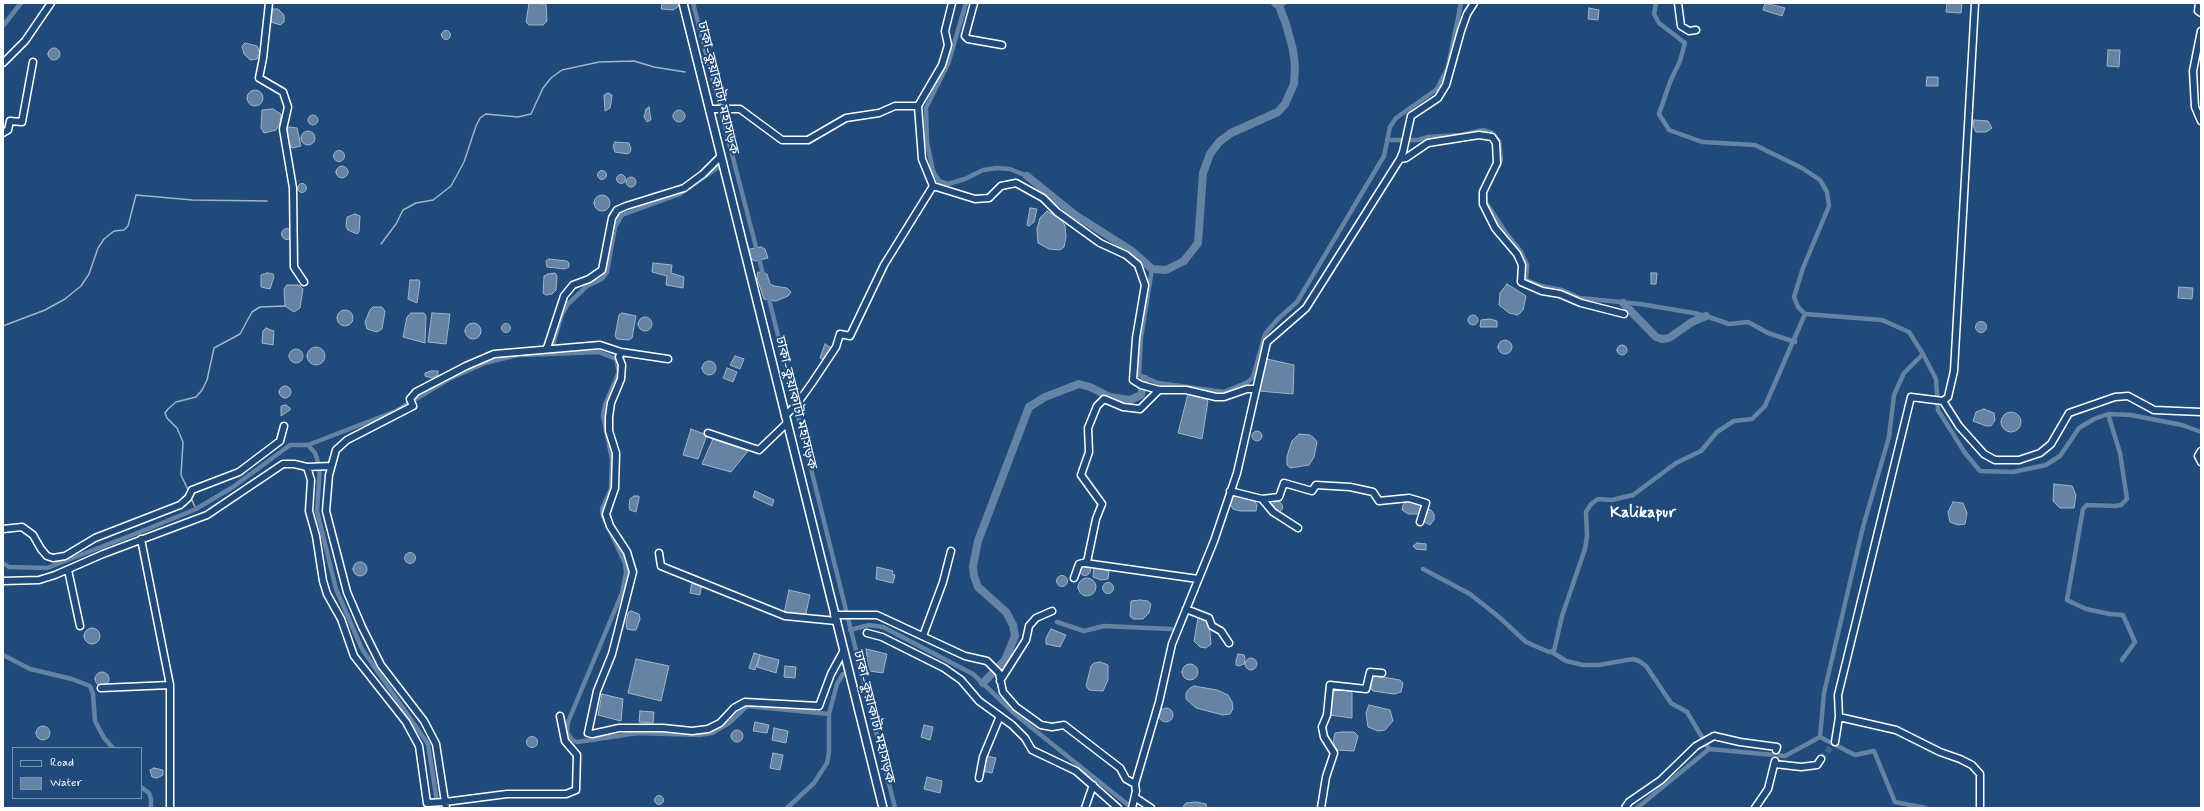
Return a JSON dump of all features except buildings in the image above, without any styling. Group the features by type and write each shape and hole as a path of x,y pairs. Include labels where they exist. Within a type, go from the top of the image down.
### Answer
{"main road":[{"name":"ঢাকা-কুয়াকাটা মহাসড়ক","path":"683,3 843,652 883,808"}],"street":[{"path":"3,63 25,41 51,3"},
{"path":"269,3 264,58 259,78 283,92 288,107 283,129 293,188 294,268 304,282"},
{"path":"933,186 922,159 918,106 942,65 948,45 945,31 952,3"},
{"path":"974,3 966,36 968,39 1002,45"},
{"path":"1132,808 1136,798 1134,784 1159,702 1172,644 1214,541 1244,448 1255,389 1267,342 1306,308 1400,159 1412,116 1438,98 1446,86 1461,31 1467,14 1474,3"},
{"path":"1678,3 1682,26 1689,31 1696,30"},
{"path":"1834,742 1839,717 1838,695 1911,397 1943,401 1948,397 1954,371 1975,3"},
{"path":"2199,3 2198,11 2201,13"},
{"path":"2201,31 2193,71 2195,107 2201,121"},
{"path":"3,132 8,130 10,120 22,122 33,62"},
{"path":"710,109 740,109 782,140 808,140 846,118 879,113 895,106 918,106"},
{"path":"1400,159 1406,158 1428,143 1479,135 1492,137 1496,143 1497,163 1483,192 1483,204 1495,228 1517,254 1522,265 1521,282 1542,291 1560,294 1581,303 1624,314"},
{"path":"547,348 564,296 573,285 589,279 602,270 612,218 618,210 626,206 684,188 703,174 721,156"},
{"path":"933,186 974,198 989,198 1001,186 1016,183 1043,198 1057,212 1100,243 1126,255 1138,265 1145,285 1136,338 1133,380 1160,390 1186,390 1224,397 1247,389 1255,389"},
{"path":"708,433 759,450 786,419 812,384 836,347 840,334 850,336 884,265 933,186"},
{"path":"444,804 436,744 424,721 380,665 362,627 348,592 326,511 326,492 336,450 340,445 413,406 411,401 416,392 422,388 494,354 547,348 600,346 621,352 668,359"},
{"path":"621,352 619,357 622,365 621,379 611,403 609,417 609,431 616,453 616,482 606,514 610,526 628,552 632,572 612,654 597,691 588,733 592,734 619,728 663,728 692,731 708,729 720,722 734,708 746,702 819,706 830,674 843,652"},
{"path":"1085,563 1087,562 1096,519 1102,504 1081,475 1089,452 1088,428 1097,406 1104,399 1123,407 1140,409 1160,390"},
{"path":"1943,401 1959,426 1984,454 1995,460 2020,460 2040,453 2056,436 2069,413 2115,397 2128,396 2154,410 2201,412"},
{"path":"3,529 22,527 33,535 41,549 48,556 53,558 65,556 95,538 180,505 188,498 192,490 238,472 280,441 284,426"},
{"path":"2200,454 2201,462"},
{"path":"3,581 39,580 68,570 141,539 207,515 283,464 294,464 307,467 331,466"},
{"path":"307,467 311,480 309,511 316,536 323,581 343,625 354,656 406,722 419,746 429,805 507,794 566,794 576,790 577,755 565,741 560,716"},
{"path":"1230,491 1262,499 1279,497 1284,483 1312,491 1316,485 1350,487 1373,492 1379,501 1410,498 1426,503 1420,522"},
{"path":"1262,499 1273,512 1298,528"},
{"path":"141,539 170,685 170,808"},
{"path":"923,636 943,582 951,551"},
{"path":"659,553 661,566 785,616 835,618 877,614 964,656 987,661 999,673 1000,681 1009,700 1023,713 1041,725 1052,727 1064,726 1120,768 1126,779 1134,784"},
{"path":"1074,578 1079,564 1085,563 1198,579"},
{"path":"68,570 80,626"},
{"path":"1186,609 1209,618 1212,626 1221,631 1229,643"},
{"path":"1000,681 1026,640 1029,626 1036,618 1052,610"},
{"path":"867,633 882,637 944,668 961,680 979,701 1000,716 1025,738 1032,750 1076,771 1118,808"},
{"path":"1321,808 1326,777 1334,753 1324,737 1322,727 1327,715 1330,686 1366,689 1370,672 1382,673"},
{"path":"101,688 170,685"},
{"path":"979,778 983,757 1000,716"},
{"path":"1839,717 1896,730 1972,765 1980,774 1980,808"},
{"path":"1625,808 1629,802 1661,780 1696,746 1714,736 1740,742 1777,747 1776,750"},
{"path":"1755,808 1768,789 1775,763 1801,767 1817,765 1821,759"},
{"path":"1085,808 1093,785"},
{"path":"1136,798 1150,808"}],"water":[{"path":"529,3 546,4 547,21 543,25 529,25 526,22"},
{"path":"662,3 678,3 679,6 673,10 661,9"},
{"path":"1765,3 1785,8 1782,16 1763,10"},
{"path":"1947,3 1962,3 1961,13 1946,12"},
{"path":"1589,8 1599,10 1598,20 1588,19"},
{"path":"273,9 278,9 284,15 284,22 280,25 271,22 271,14"},
{"path":"446,30 451,35 446,40 441,35"},
{"path":"245,43 257,46 260,53 257,59 250,60 244,54 242,46"},
{"path":"56,48 59,49 59,59 52,60 49,59 48,52 49,49"},
{"path":"2108,50 2120,50 2119,67 2107,66"},
{"path":"1927,77 1938,77 1938,86 1926,86"},
{"path":"255,90 262,95 263,98 258,105 255,106 248,101 247,98 252,91"},
{"path":"608,93 612,95 611,103 610,108 605,111 604,95"},
{"path":"649,107 651,120 647,122 644,117 646,109"},
{"path":"273,109 281,114 280,123 276,130 264,133 261,128 262,110"},
{"path":"677,110 681,110 685,116 681,122 677,122 673,118 673,114"},
{"path":"311,115 315,115 318,120 315,125 311,125 308,122 308,118"},
{"path":"1974,120 1988,121 1992,128 1986,132 1976,132 1973,126"},
{"path":"289,127 297,128 301,146 292,148 289,143 287,129"},
{"path":"305,131 311,131 315,135 315,141 311,145 305,145 301,141 301,135"},
{"path":"615,142 629,143 631,149 630,152 628,154 615,152 613,146"},
{"path":"337,151 341,151 343,152 343,160 337,161 334,158 334,154"},
{"path":"340,166 344,166 348,172 344,178 340,178 336,174 336,170"},
{"path":"602,170 607,175 602,180 597,175"},
{"path":"619,175 623,175 625,179 623,183 619,183 617,181 617,177"},
{"path":"631,177 636,182 631,187 626,182"},
{"path":"300,184 304,184 306,188 304,192 300,192 298,190 298,186"},
{"path":"602,195 609,200 610,203 605,210 602,211 595,206 594,203 599,196"},
{"path":"1030,208 1037,209 1034,222 1029,226 1027,225"},
{"path":"1047,211 1062,220 1065,226 1066,237 1064,247 1060,250 1049,249 1038,243 1037,229 1040,218"},
{"path":"355,214 360,216 359,232 357,234 348,230 346,226 347,217"},
{"path":"285,229 289,229 291,230 291,238 285,239 282,236 282,232"},
{"path":"761,247 765,249 768,258 755,261 748,257 747,251"},
{"path":"549,259 567,261 569,263 569,267 565,269 547,267 546,261"},
{"path":"653,263 672,265 671,273 684,277 683,288 666,285 667,276 652,272"},
{"path":"758,272 767,274 770,284 787,288 791,292 788,296 776,301 764,299 757,278"},
{"path":"267,273 273,274 274,277 270,289 261,287 261,275"},
{"path":"555,273 557,276 556,290 552,294 546,295 543,293 544,276"},
{"path":"1651,273 1657,273 1656,284 1651,284"},
{"path":"410,280 419,280 420,282 417,303 408,299"},
{"path":"1507,284 1526,296 1523,310 1518,315 1509,313 1499,305 1500,293"},
{"path":"287,285 299,285 303,289 300,308 294,312 285,306 284,289"},
{"path":"2179,287 2193,288 2192,299 2178,298"},
{"path":"373,307 382,307 385,311 382,329 377,332 367,329 365,322 370,310"},
{"path":"345,310 351,312 353,318 351,324 345,326 339,324 337,318 339,312"},
{"path":"411,313 424,313 426,316 425,343 403,337 407,317"},
{"path":"432,313 450,314 446,344 428,342"},
{"path":"622,313 636,316 632,338 629,340 617,339 615,336 619,315"},
{"path":"1471,315 1475,315 1477,316 1477,324 1471,325 1468,322 1468,318"},
{"path":"645,317 650,319 652,324 650,329 645,331 640,329 638,324 640,319"},
{"path":"1490,319 1497,321 1497,327 1480,327 1481,320"},
{"path":"1981,321 1985,323 1987,327 1985,331 1981,333 1977,331 1975,327 1977,323"},
{"path":"470,323 476,323 481,328 479,337 476,339 470,339 465,334 465,328"},
{"path":"504,324 508,324 510,328 508,332 504,332 502,330 502,326"},
{"path":"266,328 274,331 273,345 262,343 263,331"},
{"path":"1502,340 1508,340 1512,344 1512,350 1508,354 1502,354 1498,350 1498,344"},
{"path":"825,344 833,349 826,361 820,358"},
{"path":"1620,345 1624,345 1627,350 1624,355 1620,355 1617,352 1617,348"},
{"path":"316,347 322,350 325,356 322,362 316,365 310,362 307,356 310,350"},
{"path":"296,349 301,351 303,356 301,361 296,363 291,361 289,356 291,351"},
{"path":"735,356 744,359 740,369 730,365"},
{"path":"1267,359 1294,365 1293,394 1259,391"},
{"path":"709,361 714,363 716,368 714,373 709,375 704,373 702,368 704,363"},
{"path":"727,368 737,372 733,382 723,378"},
{"path":"438,371 438,375 432,378 425,376 425,373"},
{"path":"283,386 287,386 291,392 287,398 283,398 279,394 279,390"},
{"path":"1188,394 1206,399 1208,401 1202,439 1178,433"},
{"path":"286,405 290,408 290,410 281,416 281,406"},
{"path":"1984,409 1994,413 1995,420 1991,426 1986,426 1973,421 1976,412"},
{"path":"2011,412 2018,415 2021,422 2018,429 2011,432 2004,429 2001,422 2004,415"},
{"path":"691,429 707,435 698,459 683,455"},
{"path":"1257,431 1262,436 1257,441 1252,436"},
{"path":"1299,434 1310,435 1317,442 1314,457 1309,465 1290,468 1287,465 1287,456 1292,441"},
{"path":"713,439 748,451 731,472 702,464"},
{"path":"2054,484 2072,486 2076,495 2074,508 2060,508 2053,501"},
{"path":"755,491 774,500 772,506 753,497"},
{"path":"634,496 639,496 636,512 630,510 629,507 630,499"},
{"path":"1235,496 1254,500 1257,505 1256,511 1240,511 1233,509 1230,504 1230,499"},
{"path":"1277,501 1281,503 1283,507 1281,511 1277,513 1273,511 1271,507 1273,503"},
{"path":"1406,501 1421,504 1420,514 1408,514 1402,510"},
{"path":"1953,502 1963,503 1967,513 1965,524 1958,525 1950,522 1948,512"},
{"path":"1425,509 1431,510 1434,514 1434,520 1430,525 1423,521"},
{"path":"1417,543 1426,544 1426,550 1416,549 1413,546"},
{"path":"408,553 412,553 414,554 414,562 408,563 405,560 405,556"},
{"path":"357,562 363,562 367,566 367,572 363,576 357,576 353,572 353,566"},
{"path":"1083,565 1087,565 1089,566 1089,574 1083,575 1080,572 1080,568"},
{"path":"877,567 893,571 892,574 895,575 893,583 876,579"},
{"path":"1094,567 1109,571 1108,579 1101,580 1093,577"},
{"path":"1062,575 1066,577 1068,581 1066,585 1062,587 1058,585 1056,581 1058,577"},
{"path":"1087,578 1093,581 1096,587 1093,593 1087,596 1081,593 1078,587 1081,581"},
{"path":"692,581 702,583 700,595 690,593"},
{"path":"1106,583 1110,583 1112,584 1112,592 1106,593 1103,590 1103,586"},
{"path":"789,590 810,595 805,618 784,614"},
{"path":"1131,601 1148,601 1151,604 1149,613 1143,619 1133,619 1130,616"},
{"path":"631,611 639,614 640,619 636,630 627,629 626,623 628,613"},
{"path":"1198,618 1205,618 1209,623 1211,644 1206,648 1200,647 1194,641"},
{"path":"92,628 98,630 100,636 98,642 92,644 86,642 84,636 86,630"},
{"path":"1051,629 1066,635 1060,647 1046,644 1046,638"},
{"path":"866,649 887,654 883,673 869,671"},
{"path":"754,653 760,655 755,670 749,668"},
{"path":"1238,654 1244,655 1245,658 1244,664 1239,666 1236,665"},
{"path":"760,655 779,660 776,673 757,667"},
{"path":"1249,658 1253,658 1257,664 1253,670 1249,670 1245,666 1245,662"},
{"path":"636,659 669,666 661,701 628,693"},
{"path":"1100,662 1108,665 1108,680 1103,691 1089,690 1086,686 1091,666 1094,663"},
{"path":"1187,664 1193,664 1198,669 1196,678 1193,680 1187,680 1182,675 1182,669"},
{"path":"785,666 796,667 795,678 784,677"},
{"path":"99,672 105,672 109,676 109,682 105,686 99,686 95,682 95,676"},
{"path":"1377,676 1400,680 1403,683 1401,692 1394,694 1373,691 1371,689 1371,678"},
{"path":"1194,686 1217,690 1228,695 1232,702 1233,709 1230,714 1223,715 1196,708 1186,699 1186,693"},
{"path":"1332,687 1352,690 1352,718 1329,715"},
{"path":"602,694 623,699 621,721 598,715"},
{"path":"1369,705 1390,710 1393,721 1385,730 1378,731 1368,727 1366,713"},
{"path":"1166,708 1171,710 1173,715 1171,720 1166,722 1161,720 1159,715 1161,710"},
{"path":"640,711 654,712 653,723 639,722"},
{"path":"755,722 769,725 767,733 753,731"},
{"path":"924,725 933,727 930,740 921,737"},
{"path":"40,726 46,726 50,730 50,736 46,740 40,740 36,736 36,730"},
{"path":"774,728 788,731 786,743 772,740"},
{"path":"737,730 741,732 743,736 741,740 737,742 733,740 731,736 733,732"},
{"path":"1354,732 1358,736 1354,751 1337,750 1333,743 1335,733"},
{"path":"530,737 534,737 536,738 536,746 530,747 527,744 527,740"},
{"path":"773,753 783,755 780,770 770,768"},
{"path":"986,756 996,758 992,773 982,771"},
{"path":"154,768 163,770 163,775 157,778 152,777 150,770"},
{"path":"927,777 942,781 940,793 924,789"},
{"path":"659,795 664,800 659,805 654,800"},
{"path":"1196,802 1206,804 1207,808 1182,808 1186,803"}],"waterway":[{"path":"3,26 21,3"},
{"path":"693,3 764,278"},
{"path":"966,3 948,64 926,108 927,142 933,171 939,181 948,184 965,179 983,170 997,168 1010,169 1027,176"},
{"path":"1027,176 1074,214 1132,251 1152,269 1166,270 1184,261 1198,243 1203,173 1210,154 1219,142 1231,133 1278,112 1285,104 1294,84 1295,66 1293,50 1286,24 1279,6 1275,3"},
{"path":"1279,6 1284,3"},
{"path":"1152,269 1141,338 1139,375 1158,383 1224,392 1248,382 1253,377 1265,334 1278,319 1297,302 1384,156 1390,127 1396,118 1437,89 1448,67 1461,3"},
{"path":"1637,808 1709,749 1785,756 1820,737 1824,693 1863,527 1889,437 1894,395 1904,373 1923,354 1909,332 1882,320 1805,314 1798,307 1794,297 1803,268 1829,206 1827,192 1820,180 1802,168 1755,145 1702,142 1669,130 1659,114 1670,82 1680,61 1685,43 1659,23 1654,14 1656,3"},
{"path":"381,244 396,224 403,210 416,203 433,200 451,186 464,162 480,118 486,114 518,117 531,114 543,88 551,78 562,70 599,62 634,61 654,67 685,72"},
{"path":"1387,140 1418,140 1428,137 1461,135 1483,130 1492,133 1499,141 1501,160 1498,167"},
{"path":"308,445 396,411 449,379 485,363 517,355 550,354 562,314 568,304 587,286 602,279 607,272 615,227 622,215 680,194 720,166"},
{"path":"3,326 45,310 65,299 81,286 89,274 98,248 104,239 114,231 124,230 128,226 136,195 192,200 267,201"},
{"path":"1485,197 1485,201 1506,233 1521,252 1527,265 1526,280 1541,286 1562,290 1580,298 1640,304 1694,313 1729,324 1748,322 1768,333 1795,342 1795,340"},
{"path":"768,295 895,808"},
{"path":"1623,303 1656,337 1662,339 1669,338 1692,322 1706,316"},
{"path":"189,492 181,475 183,442 177,428 167,418 165,413 176,402 196,397 202,390 207,380 214,348 240,334 252,312 260,307 285,306"},
{"path":"1423,569 1470,594 1499,617 1526,642 1549,652 1554,651 1562,616 1585,549 1587,536 1586,512 1591,504 1598,499 1612,500 1633,495 1676,463 1701,451 1717,432 1734,421 1752,419 1765,406 1805,314"},
{"path":"550,354 599,352 616,359 619,372 605,405 603,416 612,459 611,489 602,509 603,516 625,563 626,573 622,593 568,722 567,732 572,740 577,742 638,733 699,735 712,733 729,723 747,706 829,714"},
{"path":"1923,354 1936,379 1938,410 1965,453 1980,471 2013,472 2046,465 2060,456 2079,428 2094,419 2108,414 2131,415 2182,425 2201,432"},
{"path":"983,683 1005,660 1015,636 1013,625 1006,612 978,587 974,576 973,566 978,541 1029,407 1045,397 1079,384 1090,387 1110,397 1130,400 1141,395 1145,379"},
{"path":"2108,414 2120,453 2127,499 2121,505 2087,505 2083,509 2067,600 2086,609 2123,615 2135,642 2122,660"},
{"path":"3,563 9,567 47,568 150,528 196,509 233,487 290,445 308,445 315,453 319,465"},
{"path":"320,467 317,511 336,589 362,649 428,744 438,808"},
{"path":"191,498 196,509"},
{"path":"1057,622 1084,631 1104,626 1171,629"},
{"path":"850,630 869,625 883,627 973,674 1016,715 1132,808"},
{"path":"1552,652 1566,661 1583,665 1599,665 1633,659 1639,661 1646,666 1671,703 1687,712 1709,749"},
{"path":"3,655 30,669 72,679 90,686 93,694 95,721 104,738 112,747"},
{"path":"787,808 814,783 827,763 829,752 829,714 837,684 843,674"},
{"path":"1820,737 1855,755 1874,751 1895,802 1926,808"},
{"path":"142,788 149,793 151,808"}],"tunnel":[{"path":"1821,759 1835,742"},
{"path":"1775,761 1776,750"}],"district":[{"name":"Kalikapur","path":"1643,514"}]}
